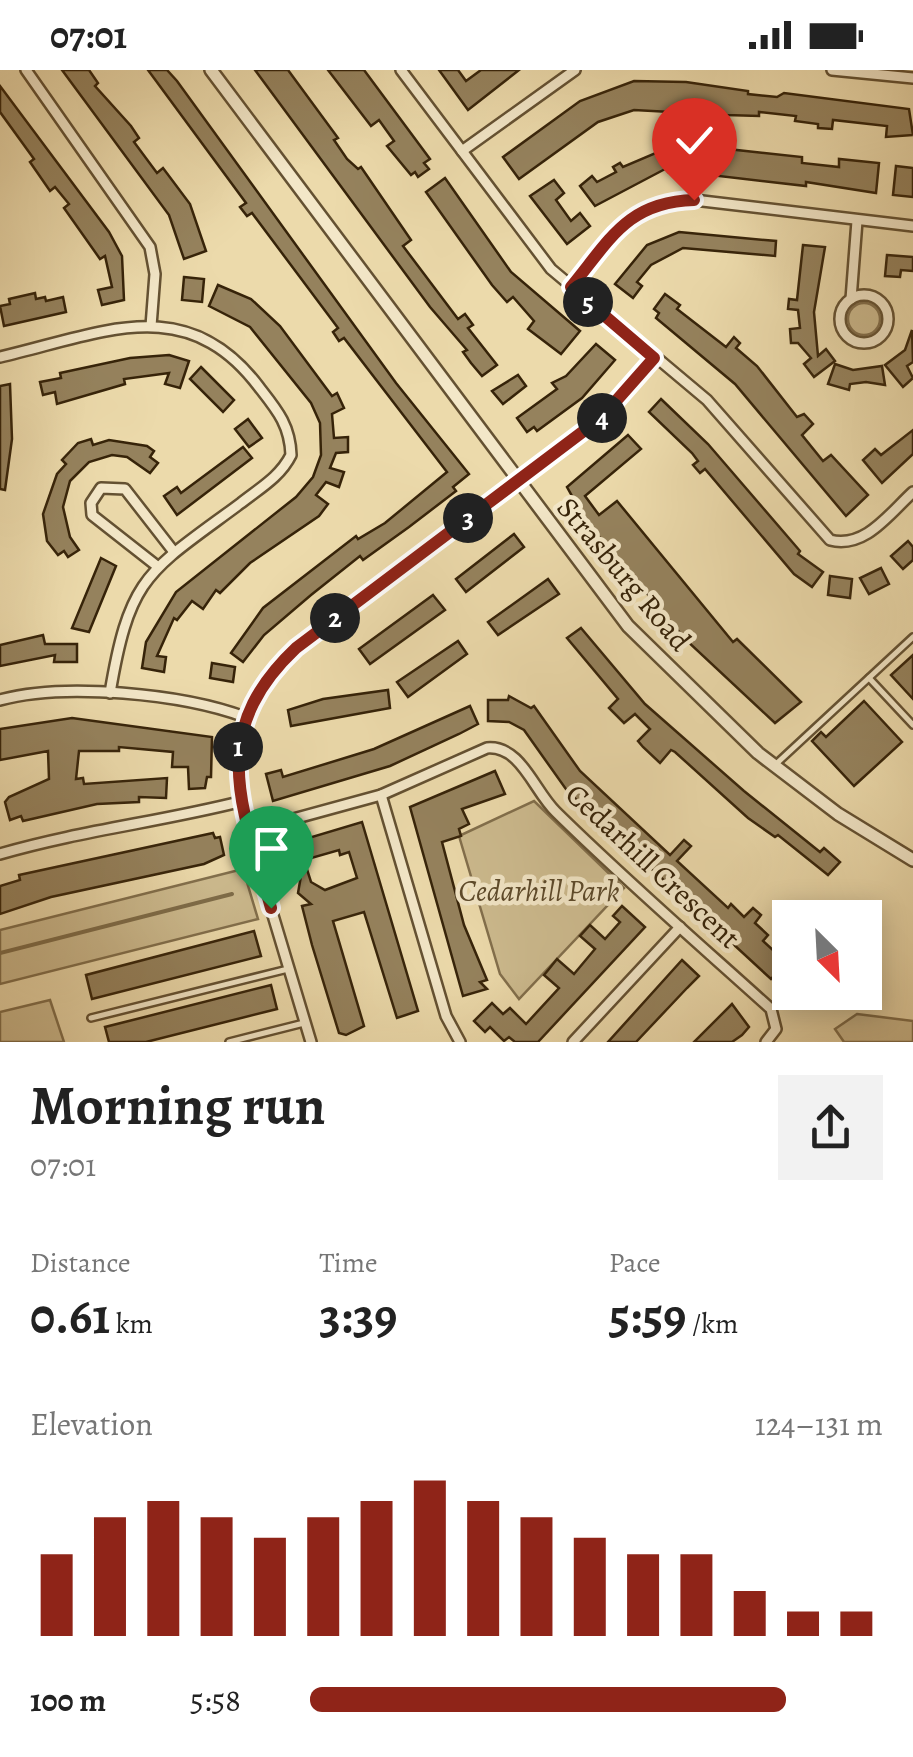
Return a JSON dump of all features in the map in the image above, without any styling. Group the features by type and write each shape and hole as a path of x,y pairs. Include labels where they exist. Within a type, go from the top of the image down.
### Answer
{"street":[{"path":"26,70 150,247 155,274 152,326"},
{"name":"Strasburg Road","path":"211,70 628,626 714,715 774,766 838,814 913,860"},
{"path":"401,70 524,238 571,287 707,400 830,540 851,542 864,536 913,492"},
{"path":"462,152 575,70"},
{"path":"832,70 913,78"},
{"path":"571,287 638,211 664,201 694,200 913,226"},
{"path":"851,299 869,296 884,306 888,324 878,338 862,343 846,335 840,316 851,299 857,221"},
{"path":"0,357 152,326 203,335 226,349 287,424 291,455 278,475 174,552 136,589 120,632 110,692"},
{"path":"311,1042 239,802 237,752 244,717 275,667 296,648 601,418 654,358"},
{"path":"157,566 92,514 91,503 102,488 125,489 174,552"},
{"path":"0,700 62,690 110,692 226,710 244,717"},
{"name":"Cedarhill Crescent","path":"249,831 381,794 487,748 500,747 511,753 552,808 770,1009 776,1029 766,1042"},
{"path":"381,794 446,1016 460,1042"},
{"path":"0,854 64,834 169,820 239,802"},
{"path":"572,1042 680,927"}],"lane":[{"path":"774,766 913,637"},
{"path":"869,678 913,726"},
{"path":"90,1018 288,969"},
{"path":"229,1042 304,1022"}],"green space":[{"path":"864,303 875,308 880,319 875,330 864,335 853,330 848,319 853,308"},
{"name":"Cedarhill Park","path":"534,801 624,888 519,999 500,974 459,836"},
{"path":"243,869 258,919 0,984 0,930"},
{"path":"50,1000 64,1042 0,1042 0,1012"},
{"path":"857,1014 913,1021 913,1042 844,1042 835,1029"}],"building":[{"path":"62,70 89,70 98,83 95,86 139,138 134,142 157,173 163,168 190,204 206,251 184,259 169,215"},
{"path":"148,70 167,70 177,81 396,383 469,474 453,487 456,491 409,527 363,560 360,556 311,595 264,635 243,662 231,653 263,608 356,536 358,539 385,523 447,472 344,338 339,341 333,332 338,328 252,213 247,216 240,207 246,203"},
{"path":"255,70 288,70 338,138 334,140 347,159 358,169 361,167 411,240 403,246 458,319 465,314 473,325 468,328 497,365 482,376 471,363 463,352 467,350 430,307"},
{"path":"328,70 364,70 430,159 424,163 429,169 418,177 415,172 411,175 387,146 394,141 379,120 371,126"},
{"path":"439,70 458,70 466,81 481,70 519,70 468,110"},
{"path":"634,81 686,82 748,94 777,97 784,93 909,109 913,135 886,137 887,126 833,120 832,129 818,128 818,124 795,121 796,116 759,112 759,116 634,110 598,122 519,179 503,157 580,101"},
{"path":"0,86 109,232 122,256 124,300 102,305 98,290 112,287 105,256 100,259 64,208 69,204 55,187 50,191 30,162 34,159 0,112"},
{"path":"656,146 699,146 699,159 717,159 718,148 802,157 802,163 839,167 839,159 879,163 876,193 806,182 806,186 693,173 693,169 668,172 667,168 595,206 580,186 592,176 597,182 616,172 613,167 620,163 623,167 656,153"},
{"path":"896,166 913,168 913,197 893,195"},
{"path":"445,178 511,272 580,331 561,354 528,329 534,321 513,297 507,302 492,285 426,192"},
{"path":"554,180 564,193 556,200 571,221 580,213 590,226 567,244 530,196"},
{"path":"679,232 776,241 775,256 683,248 651,265 637,282 642,286 633,298 615,284 647,245"},
{"path":"803,245 825,247 814,312 818,356 826,349 835,361 814,377 804,364 811,358 798,343 791,343 790,329 800,328 798,310 788,309 789,299 797,300"},
{"path":"887,255 913,257 913,271 901,270 900,277 885,276"},
{"path":"184,277 204,279 202,302 182,300"},
{"path":"218,285 251,299 280,326 332,396 337,393 344,408 332,414 334,438 348,437 348,452 336,453 330,468 344,472 339,487 326,482 316,495 328,504 319,516 250,563 220,593 216,590 203,609 192,601 177,620 174,618 157,656 166,657 164,672 142,668 146,642 176,592 296,497 313,477 321,455 320,423 311,403 250,327 209,306"},
{"path":"35,293 36,299 45,297 46,301 63,297 66,312 4,326 0,306 10,304 9,299"},
{"path":"665,294 680,305 677,309 726,347 734,337 740,343 736,348 757,366 797,417 804,414 813,424 802,435 823,461 831,455 868,495 846,516 735,384 656,318 659,313 654,309"},
{"path":"912,330 913,362 907,366 913,378 903,387 885,365 905,350"},
{"path":"596,344 615,360 582,398 537,431 534,427 527,432 517,418 557,389 552,383 566,376"},
{"path":"169,355 189,361 180,388 165,384 169,373 124,379 125,384 57,404 55,392 43,395 40,382 61,378 60,373 130,358"},
{"path":"835,364 853,370 882,366 885,385 850,384 849,390 828,384"},
{"path":"201,367 234,400 223,412 190,379"},
{"path":"518,375 526,386 503,404 492,391"},
{"path":"10,384 12,439 5,490 0,489 0,386"},
{"path":"661,399 708,444 800,551 798,554 823,572 812,587 794,574 705,469 700,473 693,465 698,461 692,453 649,412"},
{"path":"248,419 262,438 249,447 235,429"},
{"path":"913,430 913,454 882,483 863,460 875,449 881,455"},
{"path":"628,435 641,449 585,496 599,515 617,501 733,642 737,639 801,702 775,723 686,640 586,521 567,487"},
{"path":"91,439 93,445 109,440 147,446 154,451 150,457 158,463 150,473 127,457 112,455 89,462 70,481 63,507 70,537 79,550 68,557 64,551 58,555 47,541 43,514 57,474 66,464 62,460 78,443"},
{"path":"243,447 252,458 177,515 164,496 177,487 181,493"},
{"path":"514,534 524,547 466,592 456,579"},
{"path":"908,541 913,547 913,560 903,569 891,556"},
{"path":"101,558 116,566 89,632 72,628"},
{"path":"881,568 889,584 869,594 860,578"},
{"path":"830,576 852,579 850,598 828,595"},
{"path":"548,579 559,594 498,635 488,622"},
{"path":"433,595 445,610 370,664 359,649"},
{"path":"581,628 645,704 744,791 820,852 824,848 840,862 828,875 778,835 775,837 748,818 675,752 671,750 660,763 643,747 638,741 650,729 635,714 624,723 609,708 618,699 567,638"},
{"path":"43,635 45,644 77,644 77,662 54,662 55,655 0,666 0,645"},
{"path":"458,641 467,654 408,697 397,682"},
{"path":"913,655 913,699 891,675"},
{"path":"212,663 235,667 233,682 210,678"},
{"path":"388,690 390,708 291,726 288,710 323,699"},
{"path":"509,696 534,706 580,771 670,855 684,840 691,846 677,861 728,908 731,904 744,917 753,908 761,915 755,923 768,935 763,941 772,949 771,979 568,792 524,730 509,722 488,721 488,700 508,700"},
{"path":"864,701 902,742 854,786 812,741 821,732 826,737"},
{"path":"470,706 478,724 459,734 390,766 273,801 266,774 281,770 283,777 374,749"},
{"path":"72,718 212,737 211,777 207,777 205,788 189,789 188,767 172,767 173,752 119,747 119,751 79,751 76,779 83,778 84,784 167,778 166,798 139,797 139,802 97,804 23,821 21,816 10,820 5,802 9,797 49,779 48,751 0,760 0,729"},
{"path":"495,771 505,794 462,809 469,824 459,829 461,836 442,842 464,925 487,980 480,982 487,989 463,996 410,807"},
{"path":"362,822 418,1011 397,1018 364,912 333,921 364,1026 346,1035 339,1033 302,906 311,904 298,893 302,870 293,873 285,845","holes":["339,850 340,855 349,852 357,878 325,890 311,882 304,860"]},
{"path":"213,833 215,838 220,837 224,855 204,864 51,897 0,914 0,886 20,880 19,875"},
{"path":"622,906 645,927 538,1042 515,1042 509,1037 504,1041 490,1027 485,1032 474,1021 492,1003 503,1014 510,1008 526,1024 559,988 544,975 557,959 574,974 595,949 580,936 590,925 605,939 620,922 613,916"},
{"path":"254,931 261,956 92,999 86,975"},
{"path":"682,960 699,976 636,1042 608,1042"},
{"path":"271,985 277,1009 146,1042 109,1042 105,1027"},
{"path":"732,1004 749,1027 742,1035 732,1042 694,1042"}],"waterway":[{"path":"0,953 232,894"}],"route":[{"path":"271,908 239,802 236,778 244,717 253,700 275,667 296,648 601,418 625,393 654,358 571,287 638,211 664,201 694,200"}]}
